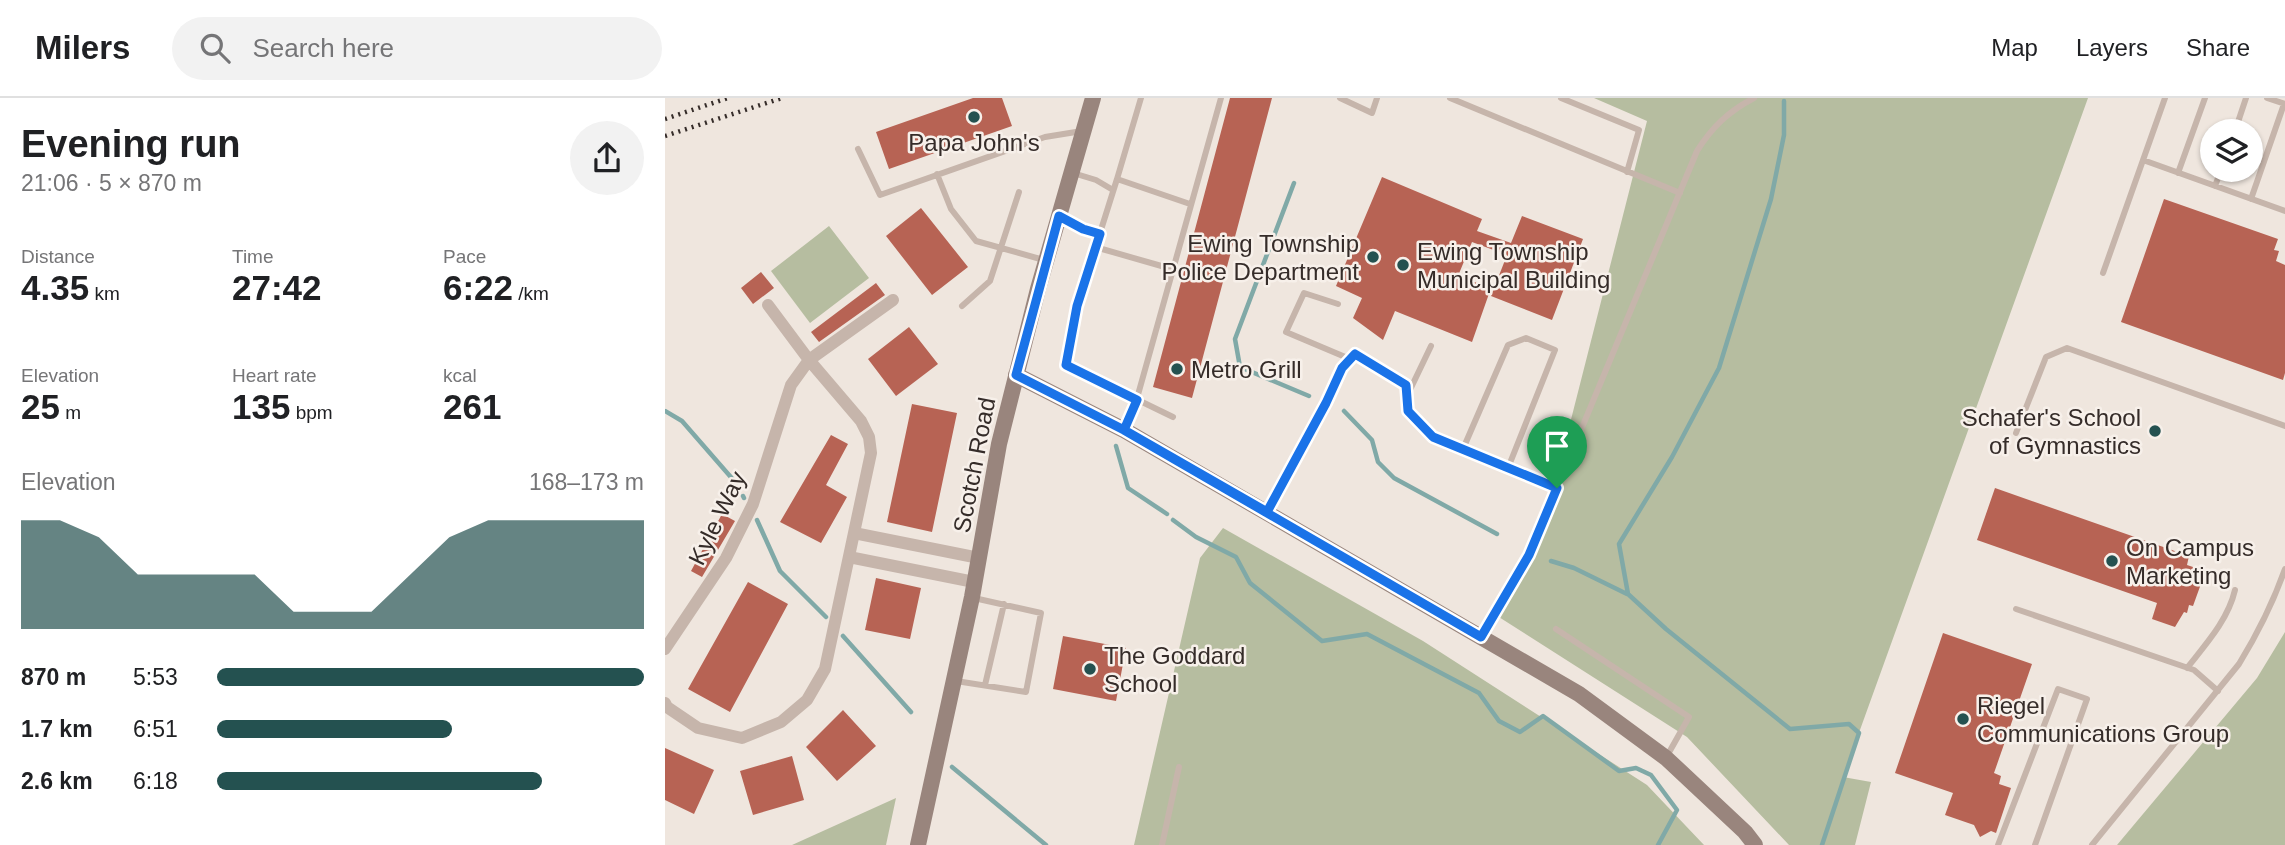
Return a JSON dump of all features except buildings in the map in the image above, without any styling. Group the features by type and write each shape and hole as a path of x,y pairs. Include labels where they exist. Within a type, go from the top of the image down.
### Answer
{"main road":[{"name":"Scotch Road","path":"918,845 973,590 999,444 1046,261 1093,98"},
{"path":"1016,375 1124,430 1579,694 1667,758 1745,832 1755,845"}],"street":[{"name":"Kyle Way","path":"665,649 726,558 753,504 791,385 810,360 893,300"},
{"path":"665,703 698,728 742,738 781,722 807,700 825,669 871,453 869,437 861,421 768,305"},
{"path":"854,533 979,558"},
{"path":"849,557 973,590"}],"lane":[{"path":"1141,98 1077,306 1066,365 1173,417"},
{"path":"1124,430 1137,400 1221,98"},
{"path":"1340,98 1372,113 1377,98"},
{"path":"1450,98 1680,192"},
{"path":"1561,98 1639,130 1627,172"},
{"path":"1481,637 1524,565 1697,151 1708,134 1737,107 1754,98"},
{"path":"2103,273 2165,98"},
{"path":"2178,173 2205,98"},
{"path":"2239,119 2246,98"},
{"path":"2251,199 2284,104 2267,98"},
{"path":"858,149 880,195 1045,138 1084,130"},
{"path":"2143,160 2285,211"},
{"path":"1071,172 1095,180 1113,190"},
{"path":"937,174 951,209 976,241 1046,261"},
{"path":"1117,178 1190,204"},
{"path":"2215,186 2216,182"},
{"path":"963,306 989,281 1019,192"},
{"path":"1059,216 1083,229 1100,234"},
{"path":"1095,247 1172,269"},
{"path":"1338,304 1304,293 1286,332 1350,359"},
{"path":"1463,449 1508,345 1526,338 1555,350 1508,468"},
{"path":"1407,396 1431,346"},
{"path":"2016,433 2046,357 2067,348 2285,426"},
{"path":"1267,512 1342,368 1355,354 1406,385 1408,411 1433,437 1557,488"},
{"path":"2092,845 2239,664 2273,603 2285,569"},
{"path":"954,680 1026,692 1041,614 1003,604 973,590"},
{"path":"2187,668 2232,605 2235,590"},
{"path":"985,685 1003,604"},
{"path":"2016,609 2194,670 2218,691"},
{"path":"1556,629 1689,717 1667,758"},
{"path":"1997,845 2057,689 2087,699 2036,845"},
{"path":"1162,845 1179,767"}],"green space":[{"path":"1594,98 2088,98 1843,777 1871,782 1855,845 1789,845 1687,737 1491,612 1550,502 1647,121"},
{"path":"829,226 869,278 810,323 771,271"},
{"path":"1223,528 1423,641 1647,785 1704,845 1134,845 1200,558"},
{"path":"2285,632 2285,845 2117,845 2257,678"},
{"path":"896,798 886,845 792,845"}],"waterway":[{"path":"1784,101 1784,135 1771,199 1719,368 1672,457 1619,544 1628,594 1666,629 1790,729 1849,724 1859,733 1822,845"},
{"path":"1294,183 1235,339 1240,367 1309,396"},
{"path":"665,411 682,421 736,483"},
{"path":"1344,411 1372,440 1378,462 1394,478 1497,534"},
{"path":"1116,446 1128,488 1167,514"},
{"path":"757,520 780,571 826,617"},
{"path":"1173,520 1196,537 1236,557 1250,583 1322,641 1367,634 1479,693 1499,721 1520,732 1543,716 1619,771 1636,768 1651,775 1677,810 1658,845"},
{"path":"1551,561 1574,568 1627,594"},
{"path":"843,636 911,712"},
{"path":"952,767 1046,845"}],"railway":[{"path":"665,119 728,98"},
{"path":"665,136 782,98"}],"place":[{"name":"Papa John's","path":"974,117"},
{"name":"Ewing Township Police Department","path":"1373,257"},
{"name":"Ewing Township Municipal Building","path":"1403,265"},
{"name":"Metro Grill","path":"1177,369"},
{"name":"Schafer's School of Gymnastics","path":"2155,431"},
{"name":"On Campus Marketing","path":"2112,561"},
{"name":"The Goddard School","path":"1090,669"},
{"name":"Riegel Communications Group","path":"1963,719"}],"route":[{"path":"1557,488 1433,437 1408,411 1406,385 1355,354 1342,368 1267,512 1124,430 1137,400 1066,365 1077,306 1100,234 1083,229 1059,216 1016,375 1124,430 1481,637 1515,583 1557,488"}]}
